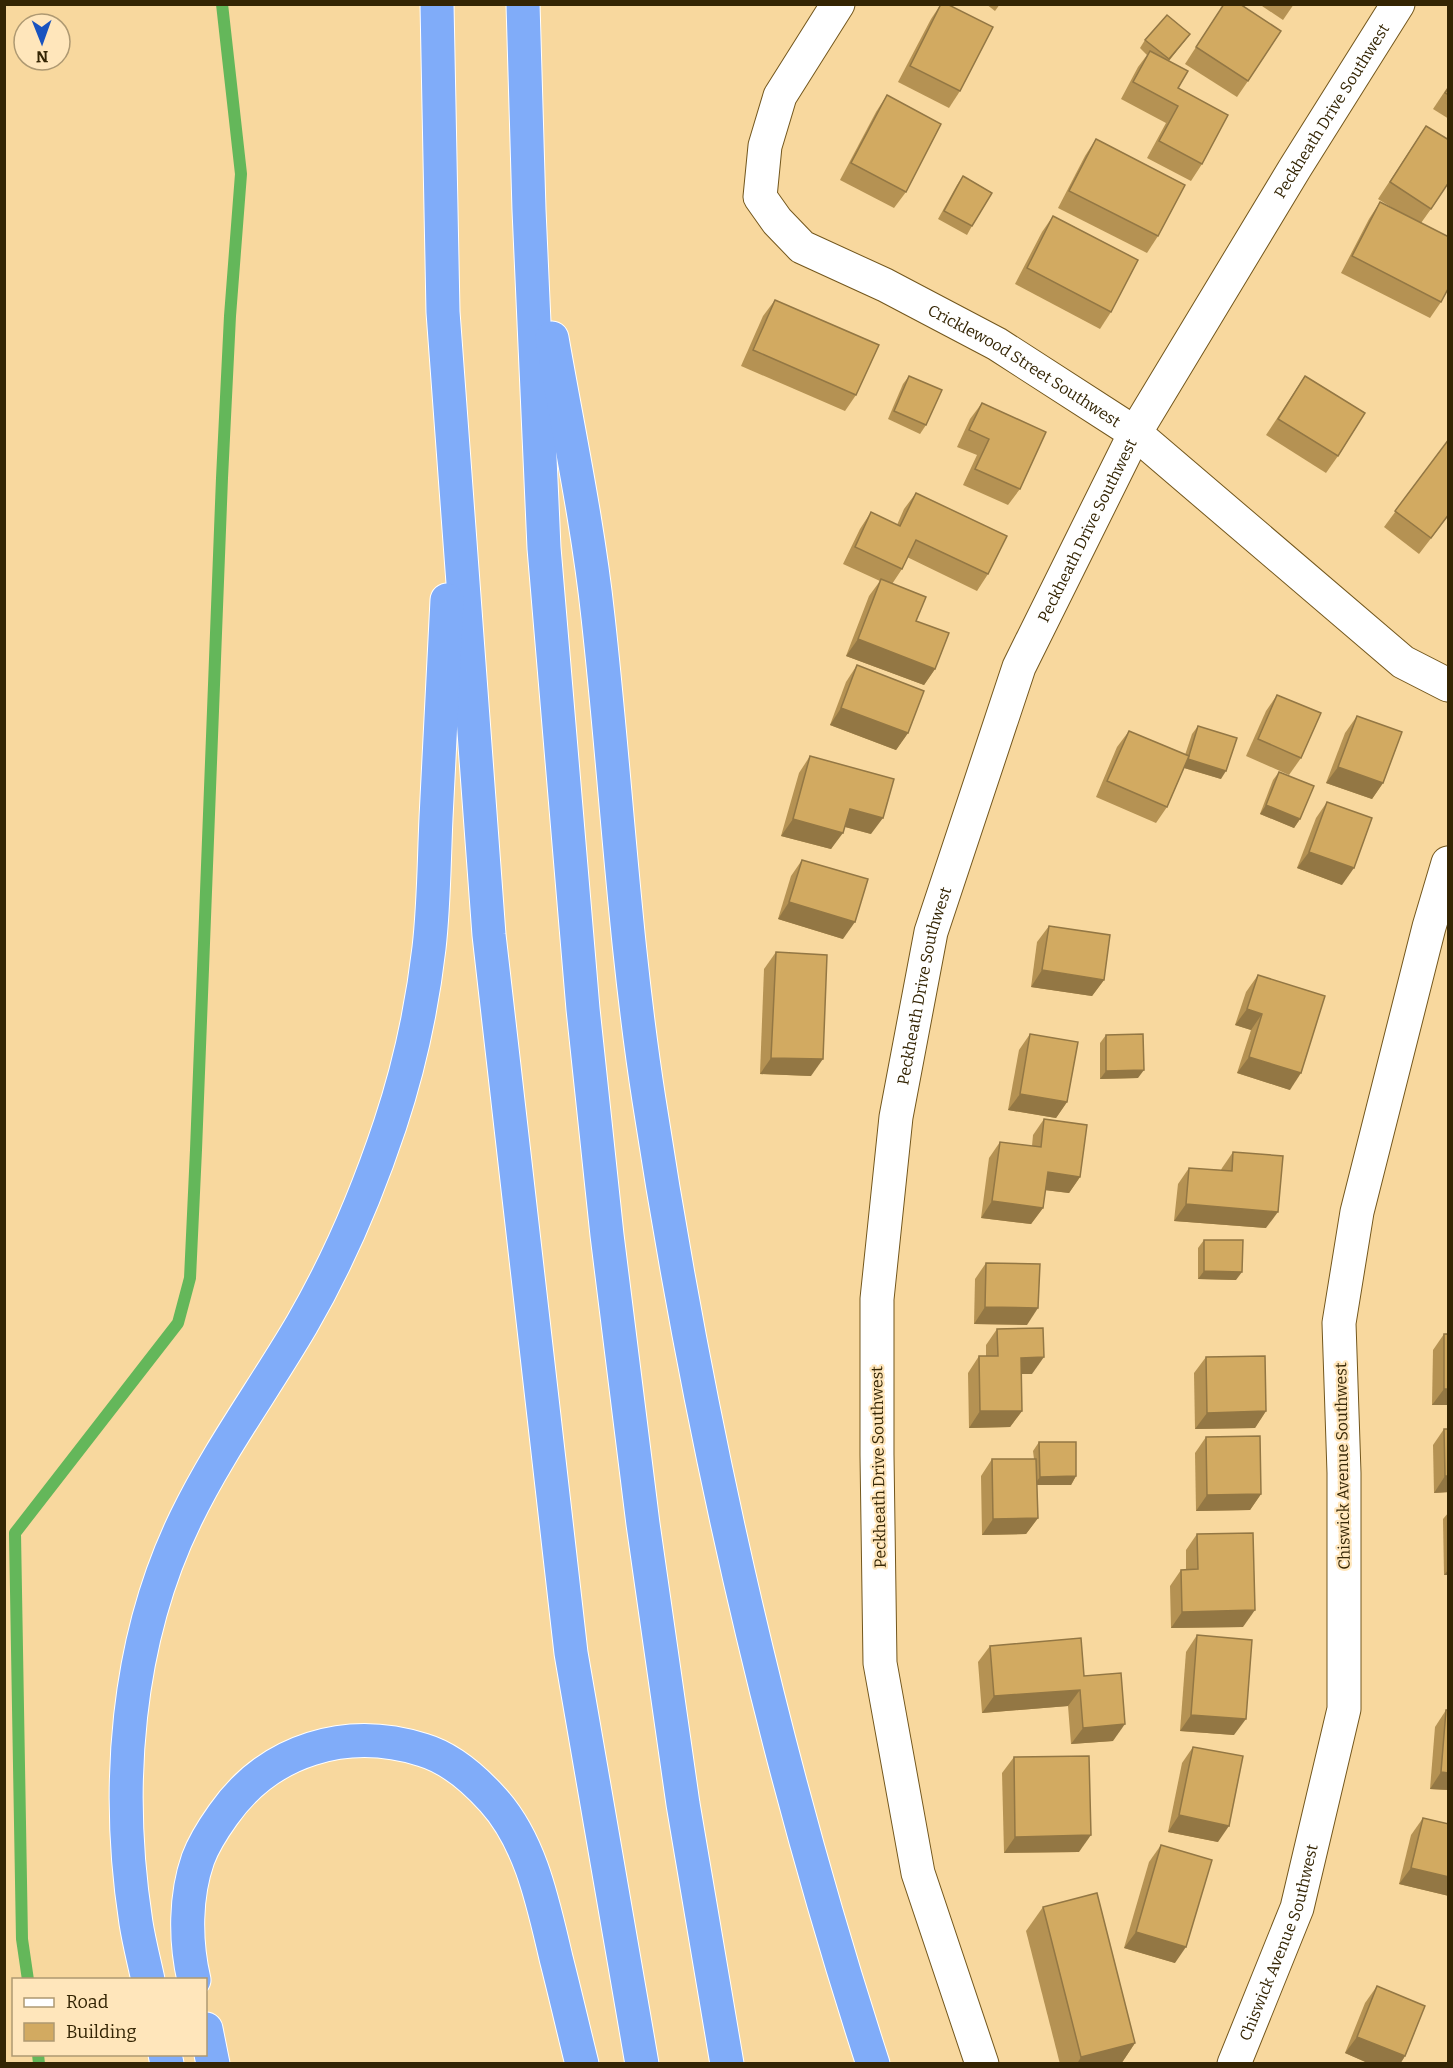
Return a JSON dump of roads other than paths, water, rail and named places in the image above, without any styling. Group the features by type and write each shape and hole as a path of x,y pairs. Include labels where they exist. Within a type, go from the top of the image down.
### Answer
{"highway":[{"path":"437,4 443,312 489,935 571,1653 642,2064"},
{"path":"523,4 529,210 544,548 563,793 607,1235 643,1524 683,1804 727,2064"},
{"path":"529,210 591,560 629,950 649,1099 687,1318 738,1573 802,1825 836,1947 873,2064"},
{"path":"148,1978 136,1924 130,1876 127,1770 136,1681 145,1632 172,1548 187,1516 212,1469 302,1324 349,1233 391,1123 408,1066 420,1009 429,946 455,457"},
{"path":"194,1978 188,1914 191,1886 198,1858 210,1833 231,1803 252,1782 274,1766 294,1755 318,1747 345,1741 369,1740 407,1746 425,1750 471,1778 494,1800 524,1848 539,1888 582,2064"},
{"path":"207,2034 213,2064"}],"street":[{"name":"Cricklewood Street Southwest","path":"838,4 780,96 765,146 760,197 777,221 802,248 885,285 997,344 1135,433 1403,662 1449,685"},
{"name":"Peckheath Drive Southwest","path":"982,2064 918,1874 880,1663 876,1455 877,1299 896,1117 931,933 1019,667 1135,433 1289,178 1398,4"},
{"name":"Chiswick Avenue Southwest","path":"1234,2064 1297,1908 1344,1709 1344,1473 1339,1323 1357,1212 1426,938 1449,863"}],"waterway":[{"path":"28,1978 22,1939 15,1533 178,1323 190,1278 222,478 230,316 241,174 222,4"},
{"path":"38,2056 39,2064"}]}
